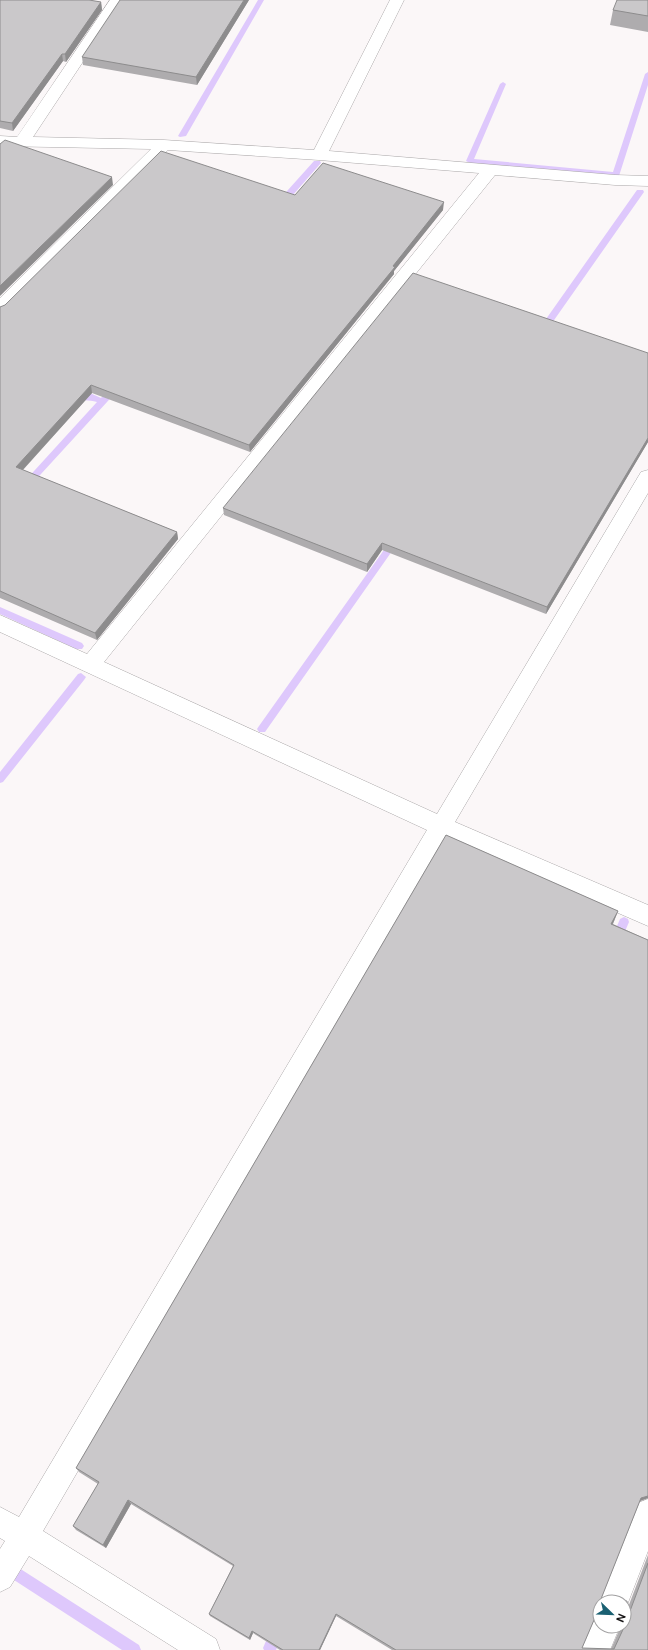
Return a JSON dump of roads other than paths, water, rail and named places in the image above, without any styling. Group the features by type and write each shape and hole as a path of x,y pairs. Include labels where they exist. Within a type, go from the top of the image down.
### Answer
{"street":[{"path":"23,140 117,0"},
{"path":"318,155 397,0"},
{"path":"0,141 23,140 164,145 318,155 615,180 648,181"},
{"path":"0,308 164,145"},
{"path":"90,665 490,170"},
{"path":"0,1577 441,826 648,477"},
{"path":"0,623 441,826 648,916"},
{"path":"617,1594 648,1513"},
{"path":"0,1521 205,1650"},
{"path":"596,1650 602,1634"}],"waterway":[{"path":"182,136 261,0"},
{"path":"503,84 470,161 616,174 648,74"},
{"path":"282,202 317,163"},
{"path":"542,331 640,192"},
{"path":"27,484 115,388"},
{"path":"76,396 80,398 90,396 102,401"},
{"path":"262,729 394,542"},
{"path":"0,610 79,646"},
{"path":"0,779 81,677"},
{"path":"616,940 624,922"},
{"path":"19,1575 134,1650"},
{"path":"270,1648 277,1632"}]}
